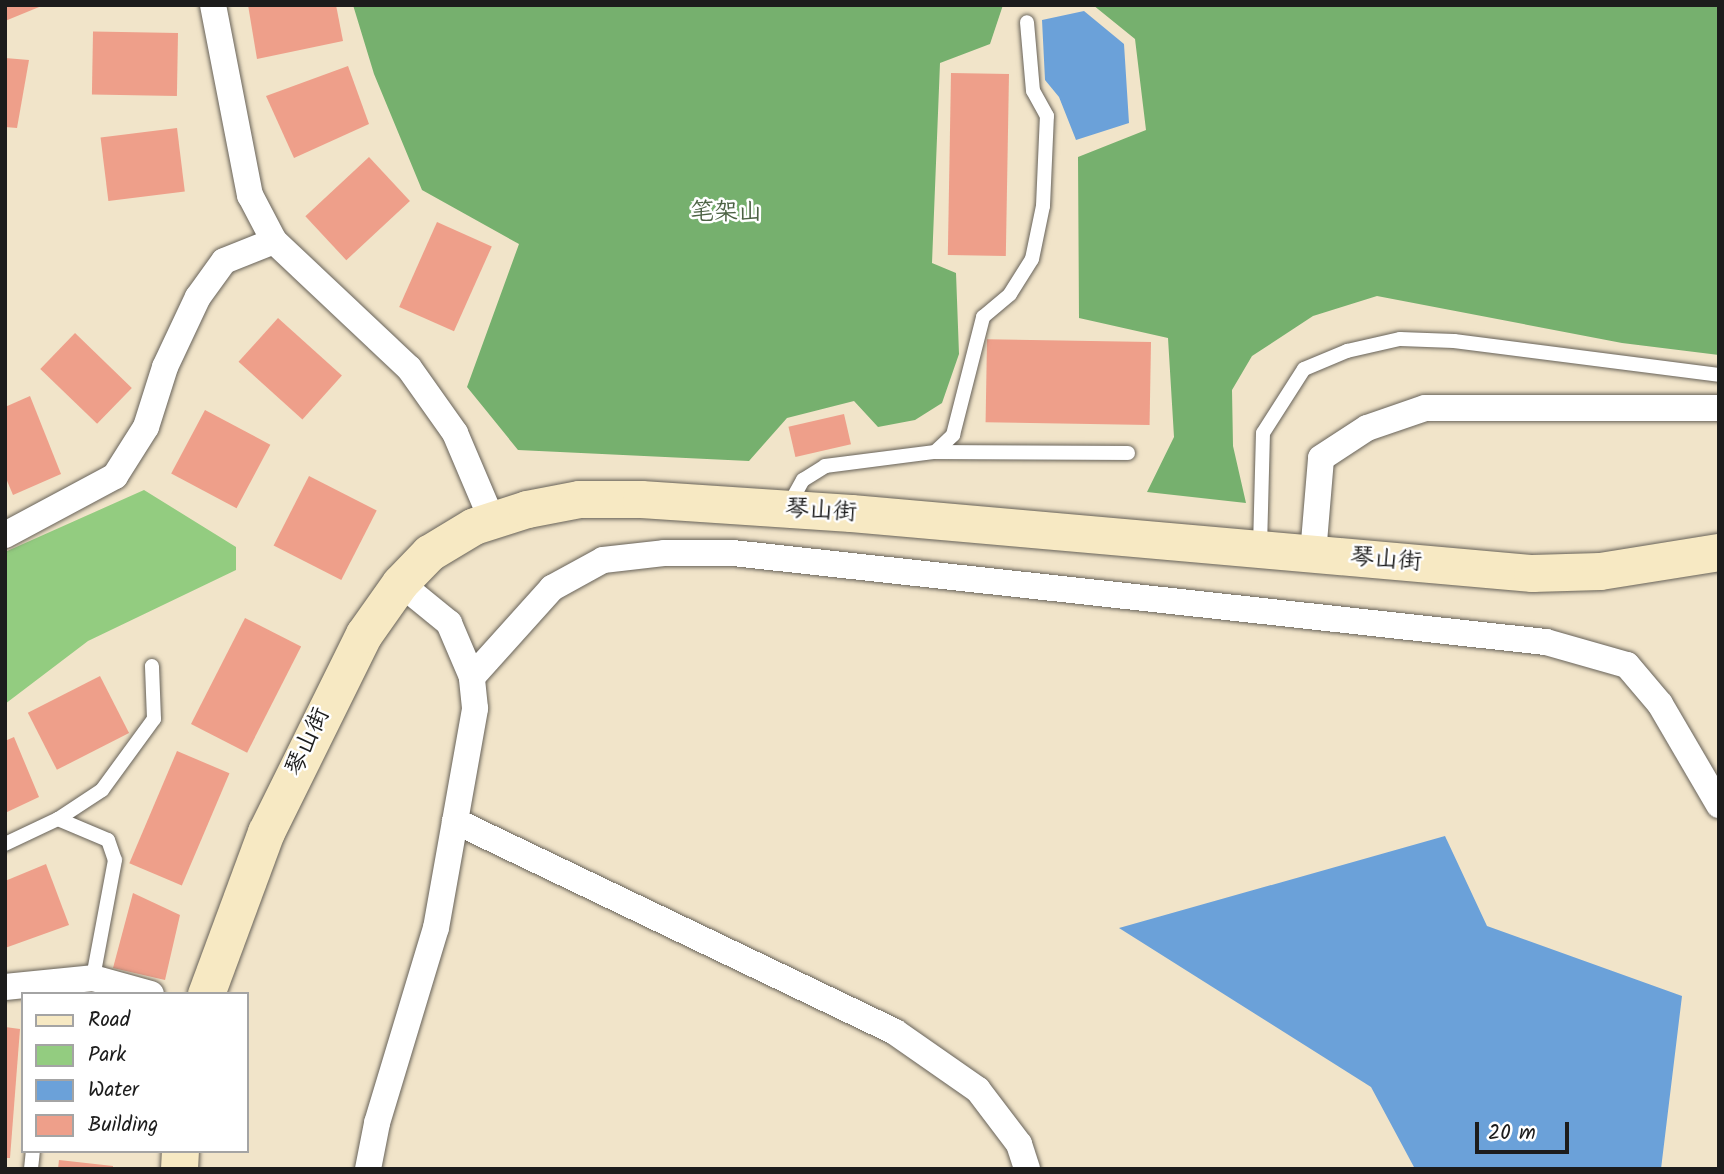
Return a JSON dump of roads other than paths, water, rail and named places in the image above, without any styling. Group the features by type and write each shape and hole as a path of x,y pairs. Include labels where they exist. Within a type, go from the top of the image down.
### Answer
{"street":[{"path":"213,5 250,195 274,241 409,368 455,433 492,520"},
{"path":"5,536 115,476 146,427 165,367 198,297 224,261 274,241"},
{"path":"1313,554 1321,458 1367,428 1425,408 1719,408"},
{"name":"琴山街","path":"207,992 266,832 329,697 364,634 400,583 429,553 474,526 492,520 579,499 787,509 1532,573 1600,571 1719,552"},
{"path":"472,677 552,588 603,560 664,553 733,553 1546,642 1627,665 1660,704 1719,805"},
{"path":"368,1169 376,1123 436,928 475,708 472,677 449,623 400,583"},
{"path":"455,821 895,1032 978,1090 1019,1144 1027,1169"},
{"path":"5,987 93,978 144,992"}],"lane":[{"path":"935,452 953,435 983,317 1010,294 1032,259 1043,206 1047,116 1033,91 1027,22"},
{"path":"1260,549 1263,433 1304,369 1348,351 1400,339 1454,341 1719,375"},
{"path":"787,509 803,480 825,466 935,452 1128,453"},
{"path":"5,844 58,819 103,790 154,719 152,666"},
{"path":"58,819 108,840 115,860 93,978"}],"water":[{"path":"1084,11 1124,44 1129,123 1076,140 1059,97 1045,80 1042,20"},
{"path":"1445,836 1487,926 1682,996 1661,1169 1415,1169 1371,1087 1119,928"}],"park label":[{"name":"笔架山","path":"726,213"}]}
